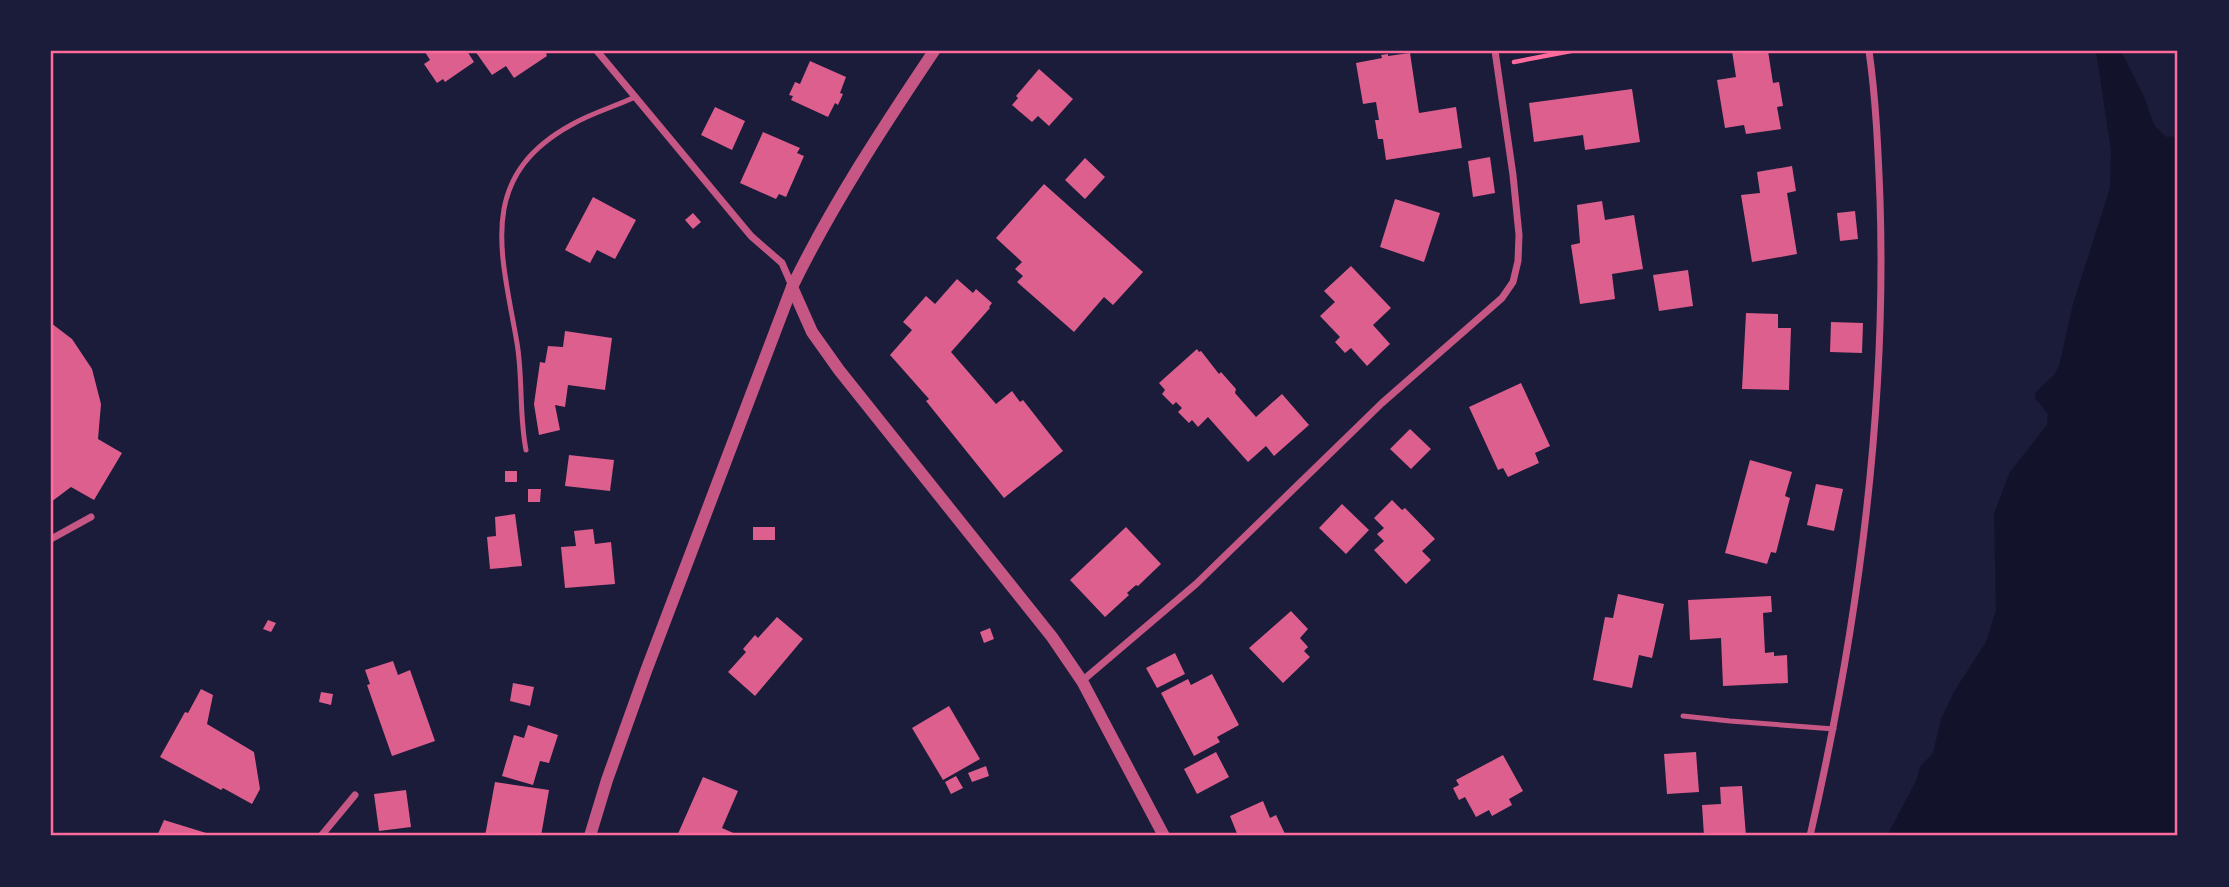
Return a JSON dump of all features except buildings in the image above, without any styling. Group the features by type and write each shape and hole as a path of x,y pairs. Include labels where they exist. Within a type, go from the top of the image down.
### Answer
{"street":[{"path":"597,51 751,236 782,263 812,332 839,370 1052,637 1082,681 1164,836"},
{"path":"590,836 646,671 792,287 812,246 879,134 934,51"},
{"path":"1082,681 1196,584 1382,403 1502,298 1513,282 1518,261 1519,235 1495,51"},
{"path":"1810,836 1834,729 1866,524 1880,354 1881,254 1877,131 1869,51"},
{"path":"51,539 91,517"},
{"path":"321,836 355,796"}],"lane":[{"path":"526,450 518,347 500,242 508,191 527,160 545,141 587,117 635,97"},
{"path":"1683,716 1834,729"}],"path":[{"path":"1497,65 1572,51"}],"shaded area":[{"path":"2096,51 2121,51 2145,99 2154,125 2166,137 2178,136 2178,836 1887,836 1917,779 1920,767 1933,753 1941,719 1955,690 1986,642 1996,610 1994,513 2010,472 2047,425 2048,414 2035,398 2036,392 2054,375 2059,366 2073,304 2110,188 2111,150"}]}
